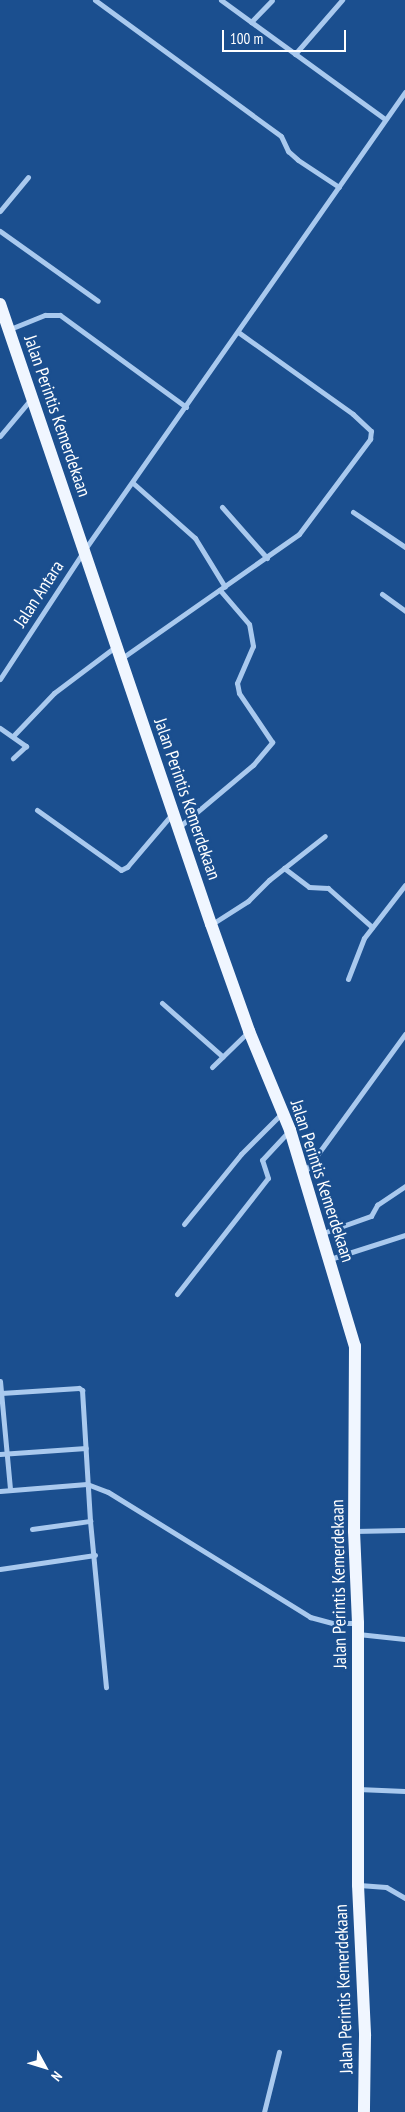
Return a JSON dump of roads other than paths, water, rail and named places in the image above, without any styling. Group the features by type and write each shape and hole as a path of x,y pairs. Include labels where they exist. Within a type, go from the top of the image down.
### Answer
{"main road":[{"name":"Jalan Perintis Kemerdekaan","path":"0,304 120,660 175,811 211,924 249,1031 290,1130 323,1233 356,1357 354,1531 358,1628 358,1885 365,2036 364,2112"}],"street":[{"path":"95,0 282,136 288,151 298,160 339,187"},
{"path":"220,0 385,120"},
{"path":"251,22 272,0"},
{"path":"295,54 342,0"},
{"name":"Jalan Antara","path":"0,679 84,549 133,483 405,92"},
{"path":"0,211 28,177"},
{"path":"0,231 98,301"},
{"path":"9,329 45,315 60,315 186,407"},
{"path":"120,660 267,558 305,527 370,439 371,431 318,387 238,332"},
{"path":"0,436 32,398"},
{"path":"133,483 195,538 223,589 249,624 253,646 237,683 239,694 272,742 253,765 179,827"},
{"path":"222,508 267,558"},
{"path":"353,512 405,547"},
{"path":"382,594 405,611"},
{"path":"14,735 54,693 116,646"},
{"path":"0,728 14,735 26,746 13,758"},
{"path":"36,810 121,870 127,867 175,811"},
{"path":"211,924 248,901 284,868 325,836"},
{"path":"284,868 308,887 328,888 372,927"},
{"path":"348,979 357,950 372,927 405,885"},
{"path":"162,1003 223,1057"},
{"path":"212,1068 249,1031"},
{"path":"303,1175 405,1034"},
{"path":"184,1224 237,1159 283,1112"},
{"path":"177,1294 268,1178 262,1160 290,1130"},
{"path":"323,1233 372,1216 377,1205 405,1186"},
{"path":"330,1260 405,1235"},
{"path":"0,1382 3,1421 9,1453 10,1489"},
{"path":"1,1393 79,1388 84,1394 87,1484 106,1687"},
{"path":"0,1454 86,1448"},
{"path":"0,1491 87,1484 108,1492 310,1617 405,1639"},
{"path":"32,1528 90,1521"},
{"path":"354,1531 405,1530"},
{"path":"0,1569 95,1555"},
{"path":"358,1789 405,1791"},
{"path":"358,1885 386,1887 405,1898"},
{"path":"264,2112 279,2052"}]}
